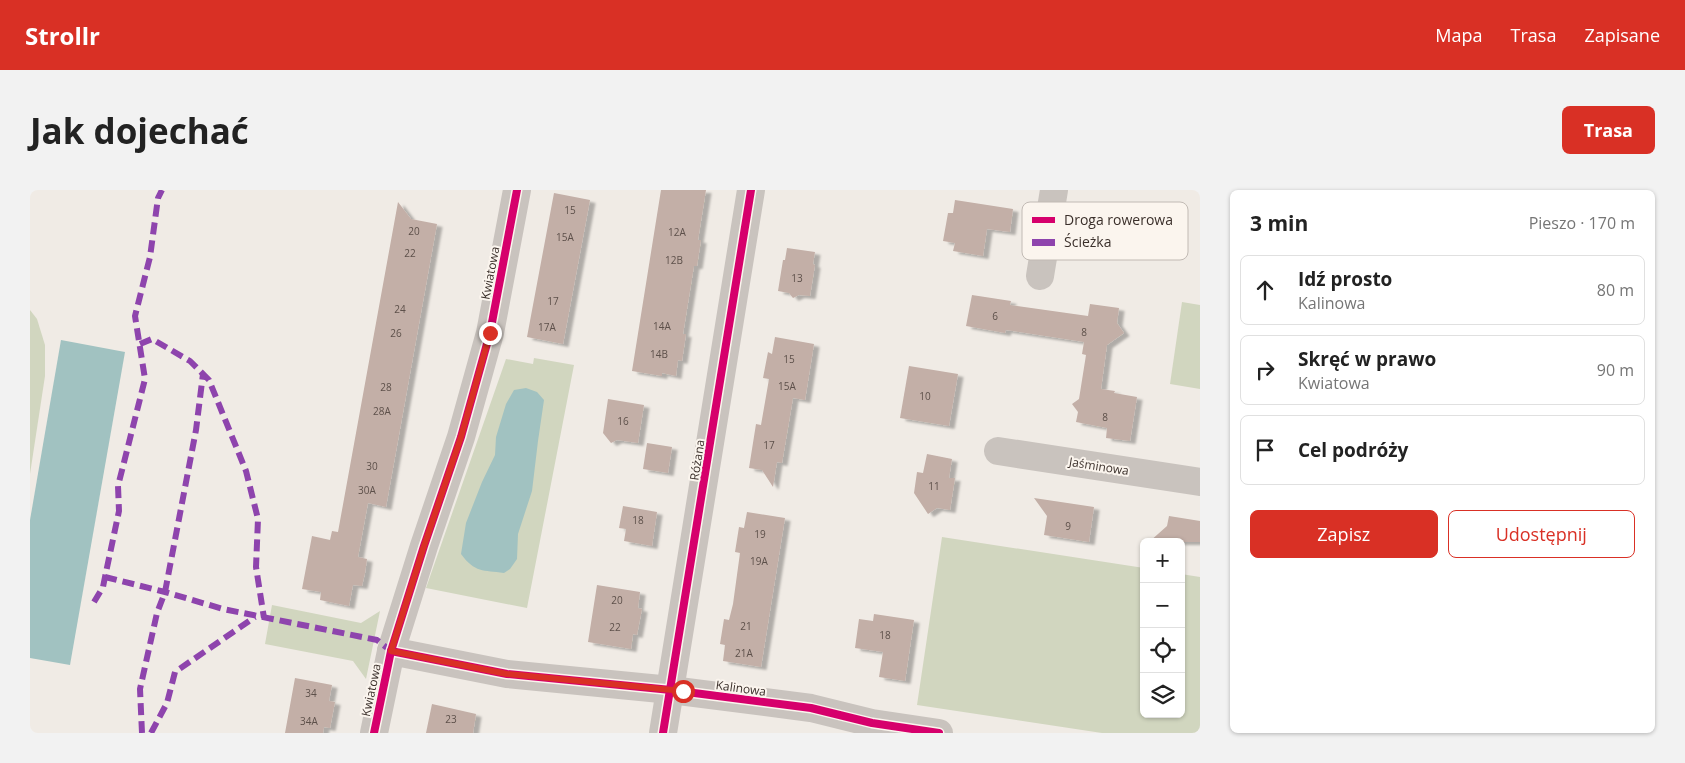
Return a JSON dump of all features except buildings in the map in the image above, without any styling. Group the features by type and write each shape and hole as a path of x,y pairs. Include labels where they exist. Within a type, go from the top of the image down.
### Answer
{"street":[{"name":"Kwiatowa","path":"374,733 391,651 461,437 490,333 517,190"},
{"name":"Różana","path":"663,733 751,190"},
{"path":"1040,276 1043,260"},
{"name":"Jaśminowa","path":"998,451 1200,482"},
{"name":"Kalinowa","path":"391,651 507,674 671,690 811,708 872,723 922,732"}],"green space":[{"path":"1182,302 1200,305 1200,389 1170,384"},
{"path":"30,310 37,319 45,345 45,376 30,474"},
{"path":"534,358 574,365 527,608 426,588 506,359 533,364"},
{"path":"942,537 1140,567 1140,718 1185,718 1185,575 1200,577 1200,733 1102,733 917,705"},
{"path":"272,605 361,623 380,611 366,679 353,661 265,644"}],"water":[{"path":"61,340 125,352 70,665 30,658 30,520"},
{"path":"526,388 537,392 544,400 532,491 518,534 517,559 510,569 504,573 485,571 475,568 461,554 466,523 495,455 496,437 506,404 514,390"}],"marked path":[{"path":"94,602 103,587 119,511 118,486 145,379 135,316 150,257 158,198 162,190"},
{"path":"140,344 152,339 190,361 209,380 246,471 258,519 256,567 264,618"},
{"path":"142,733 140,689 157,613 165,592 196,430 203,374"},
{"path":"105,577 223,609 377,640 391,651"},
{"path":"151,733 167,703 175,672 255,617"}],"cycle path":[{"path":"374,733 391,651 461,437 490,333 517,190"},
{"path":"663,733 751,190"},
{"path":"391,651 507,674 671,690 811,708 872,723 939,733"}],"route":[{"path":"490,333 461,437 391,651 507,674 683,691"}]}
